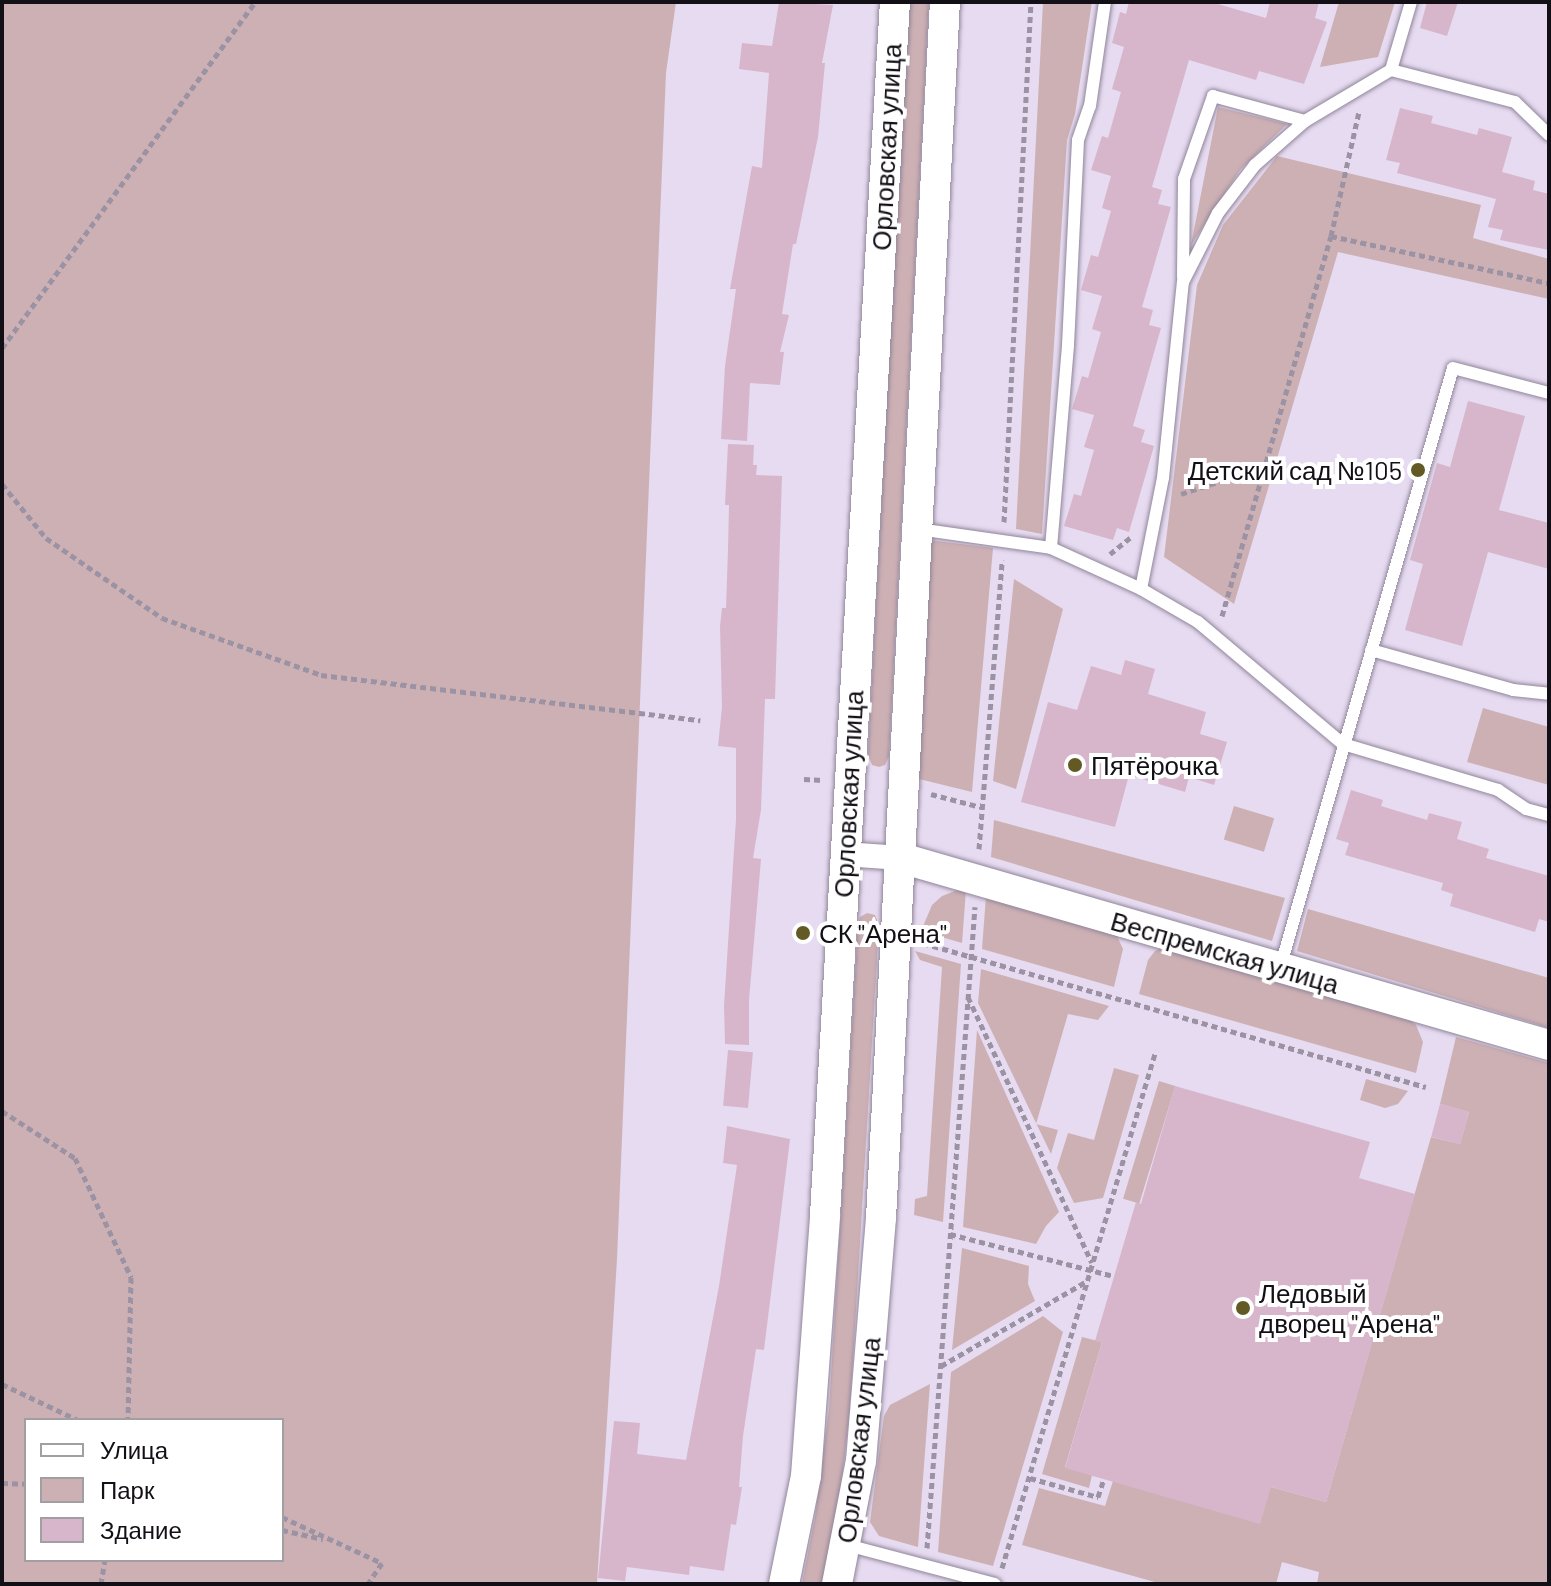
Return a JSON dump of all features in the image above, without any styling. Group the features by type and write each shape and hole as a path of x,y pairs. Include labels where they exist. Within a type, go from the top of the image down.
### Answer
{"street":[{"name":"Орловская улица","path":"784,1584 806,1476 825,1215 895,2"},
{"name":"Орловская улица","path":"837,1584 861,1461 881,1218 945,2"},
{"path":"844,854 901,858"},
{"name":"Веспремская улица","path":"901,858 1549,1045"}],"lane":[{"path":"1051,548 1070,316 1078,140 1090,106 1105,2"},
{"path":"1183,282 1218,213 1255,165 1305,121 1391,70 1411,2"},
{"path":"1391,70 1515,102 1549,135"},
{"path":"1141,589 1158,502 1183,282 1184,179 1213,96 1305,121"},
{"path":"1280,968 1453,368 1549,393"},
{"path":"918,529 1051,548 1093,567 1141,589 1198,622 1343,744 1498,790 1526,809 1549,815"},
{"path":"1371,650 1513,690 1549,694"},
{"path":"847,1545 996,1584"}],"path":[{"path":"2,348 255,2"},
{"path":"925,1563 1004,540 1031,2"},
{"path":"1216,638 1331,236 1365,85"},
{"path":"1331,236 1549,283"},
{"path":"1158,502 1263,467"},
{"path":"2,484 46,538 162,618 321,675 700,720"},
{"path":"1093,567 1155,518"},
{"path":"918,941 1426,1087"},
{"path":"968,996 1092,1266"},
{"path":"996,1584 1156,1050"},
{"path":"2,1111 75,1158 131,1277 128,1418"},
{"path":"950,1234 1092,1266 1114,1276"},
{"path":"940,1366 1087,1281"},
{"path":"2,1384 74,1418"},
{"path":"1030,1478 1098,1497 1104,1479"},
{"path":"2,1483 24,1484"},
{"path":"284,1518 382,1563 368,1584"},
{"path":"284,1530 332,1541"},
{"path":"101,1584 105,1562"}],"green space":[{"path":"2,2 676,2 666,73 617,1259 597,1584 2,1584"},
{"path":"908,2 929,2 889,756 885,765 879,767 872,765 868,755"},
{"path":"1043,2 1092,2 1075,114 1067,140 1042,534 1016,529"},
{"path":"1339,2 1395,2 1378,57 1320,67"},
{"path":"1218,107 1287,124 1240,170 1191,245"},
{"path":"1277,156 1481,205 1473,238 1549,259 1549,299 1338,252 1234,604 1164,557 1197,285 1223,225"},
{"path":"928,540 993,548 972,792 915,778"},
{"path":"1014,579 1063,609 1016,789 993,781"},
{"path":"1483,708 1549,727 1549,785 1467,762"},
{"path":"1234,806 1274,818 1264,852 1224,839"},
{"path":"994,820 1285,898 1272,941 991,857"},
{"path":"960,889 966,890 962,943 921,931 932,905 942,896"},
{"path":"986,896 1116,934 1123,949 1114,987 982,949"},
{"path":"1308,909 1549,978 1549,1028 1297,951"},
{"path":"867,913 875,915 879,925 850,1410 837,1522 823,1584 802,1584 815,1517 829,1409 858,924 860,917"},
{"path":"1165,946 1410,1020 1416,1025 1423,1042 1416,1073 1139,994 1148,960 1155,951"},
{"path":"915,951 961,964 943,1222 914,1215 915,1199 927,1196 942,967 920,960"},
{"path":"981,969 1109,1006 1098,1020 1068,1014 1036,1123 978,1003"},
{"path":"977,1030 1059,1212 1036,1244 963,1227"},
{"path":"1456,1037 1549,1063 1549,1584 1317,1584 1319,1572 1282,1562 1276,1584 1162,1584 1022,1545 1039,1488 1105,1506 1113,1481 1271,1487 1326,1502 1431,1137 1460,1144 1469,1112 1440,1104"},
{"path":"1114,1068 1139,1075 1103,1198 1074,1203 1057,1168 1068,1133 1094,1140"},
{"path":"1366,1079 1408,1091 1398,1104 1385,1108 1360,1100"},
{"path":"1159,1081 1175,1086 1139,1204 1123,1199"},
{"path":"1037,1124 1058,1130 1051,1154"},
{"path":"962,1248 1029,1266 1028,1284 1035,1301 952,1350"},
{"path":"1043,1316 1063,1332 993,1566 938,1552 951,1372"},
{"path":"1082,1337 1102,1342 1065,1467 1092,1475 1089,1488 1042,1474"},
{"path":"930,1384 918,1547 879,1536 870,1522 884,1416 890,1405"}],"building":[{"path":"779,2 833,5 822,63 825,63 818,137 796,244 793,244 782,314 789,315 780,352 784,352 780,385 750,383 747,441 721,439 725,366 736,289 730,289 752,166 762,168 769,73 739,69 742,43 772,46"},
{"path":"1129,2 1211,2 1266,18 1270,2 1319,2 1315,18 1327,22 1304,84 1259,71 1256,80 1189,60 1152,187 1162,190 1158,204 1171,207 1142,307 1153,310 1149,325 1161,328 1133,426 1145,430 1141,442 1154,446 1129,532 1117,528 1113,540 1064,526 1074,494 1081,496 1094,450 1084,447 1094,415 1072,409 1082,376 1088,378 1101,332 1092,329 1102,296 1081,290 1091,255 1098,257 1111,211 1102,208 1111,176 1091,170 1102,136 1108,138 1121,92 1112,89 1124,47 1112,43 1120,12 1126,14"},
{"path":"1427,2 1458,2 1447,36 1420,28"},
{"path":"1400,108 1433,116 1431,123 1477,135 1479,128 1512,137 1502,172 1535,181 1533,190 1549,194 1549,250 1500,240 1503,230 1488,227 1496,199 1397,173 1400,163 1386,160"},
{"path":"1468,401 1525,416 1499,510 1549,523 1549,569 1488,552 1462,646 1405,630 1423,564 1410,560 1437,463 1450,467"},
{"path":"728,444 754,445 756,475 782,476 775,699 765,699 761,810 753,858 761,859 749,1000 749,1045 725,1044 724,1006 736,819 736,748 718,746 722,707 720,626 722,608 726,608 728,549 729,505 725,505"},
{"path":"1125,660 1155,669 1148,694 1206,712 1200,734 1227,742 1214,785 1189,777 1185,792 1129,775 1115,827 1021,802 1048,702 1077,710 1091,666 1121,675"},
{"path":"1351,790 1383,800 1381,806 1427,820 1429,813 1462,822 1457,839 1489,849 1486,858 1549,876 1549,922 1539,919 1535,932 1450,906 1453,894 1441,890 1443,883 1345,855 1349,843 1336,839"},
{"path":"728,1050 753,1052 748,1108 723,1106"},
{"name":"Ледовый дворец \"Арена\"","path":"1175,1086 1370,1142 1359,1178 1415,1194 1326,1502 1271,1487 1260,1524 1065,1468 1102,1342 1095,1341 1136,1202 1141,1204"},
{"path":"1440,1104 1469,1112 1460,1145 1431,1137"},
{"path":"727,1126 790,1139 764,1350 756,1349 743,1436 739,1487 742,1487 736,1525 731,1524 724,1571 690,1566 689,1575 627,1567 625,1581 598,1578 614,1421 640,1423 637,1454 686,1460 719,1286 737,1165 723,1163"}],"place":[{"name":"Детский сад №105","path":"1418,470"},
{"name":"Пятёрочка","path":"1075,765"},
{"name":"СК \"Арена\"","path":"803,933"},
{"name":"Ледовый дворец \"Арена\"","path":"1243,1308"}]}
